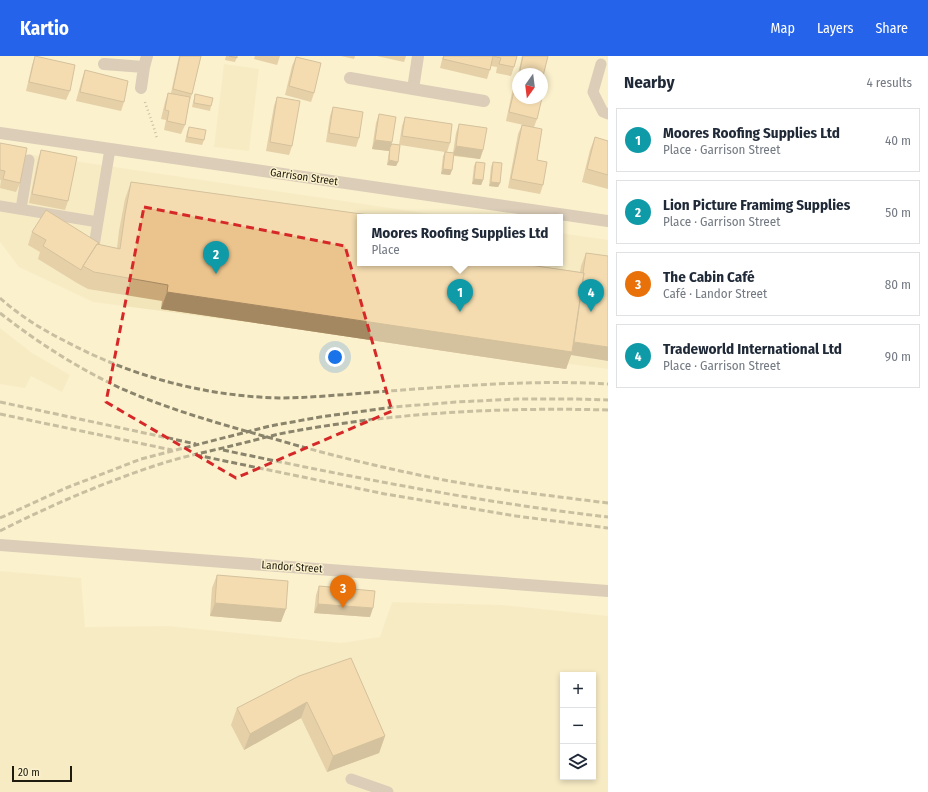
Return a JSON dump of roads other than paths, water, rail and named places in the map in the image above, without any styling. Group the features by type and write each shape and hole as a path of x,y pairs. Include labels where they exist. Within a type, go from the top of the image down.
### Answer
{"street":[{"path":"414,89 418,56"},
{"path":"104,64 146,61 141,88"},
{"path":"350,78 484,101"},
{"name":"Garrison Street","path":"0,133 559,214"},
{"name":"Garrison Street","path":"563,215 608,221"},
{"name":"Landor Street","path":"0,545 608,591"}],"lane":[{"path":"601,64 593,92 603,112 608,114"},
{"path":"94,246 110,149"},
{"path":"21,209 29,160"},
{"path":"0,206 98,222"},
{"path":"352,779 388,792"}],"railway":[{"path":"0,298 22,316 88,353 141,374 168,382 223,393 291,398 453,386 556,383 608,384"},
{"path":"0,313 57,353 118,387 157,403 237,429 361,462 423,476 526,493 608,503"},
{"path":"0,518 66,488 141,459 270,426 320,417 394,407 456,402 517,399 608,400"},
{"path":"0,402 196,444"},
{"path":"0,531 77,495 157,465 279,434 360,421 443,413 567,409 608,410"},
{"path":"0,414 172,450"},
{"path":"223,450 415,488 511,504 608,517"},
{"path":"196,455 385,494 516,516 608,528"}],"place":[{"name":"Lion Picture Framimg Supplies","path":"216,274"},
{"name":"Moores Roofing Supplies Ltd","path":"460,312"},
{"name":"Tradeworld International Ltd","path":"591,312"},
{"name":"The Cabin Café","path":"343,608"}]}
